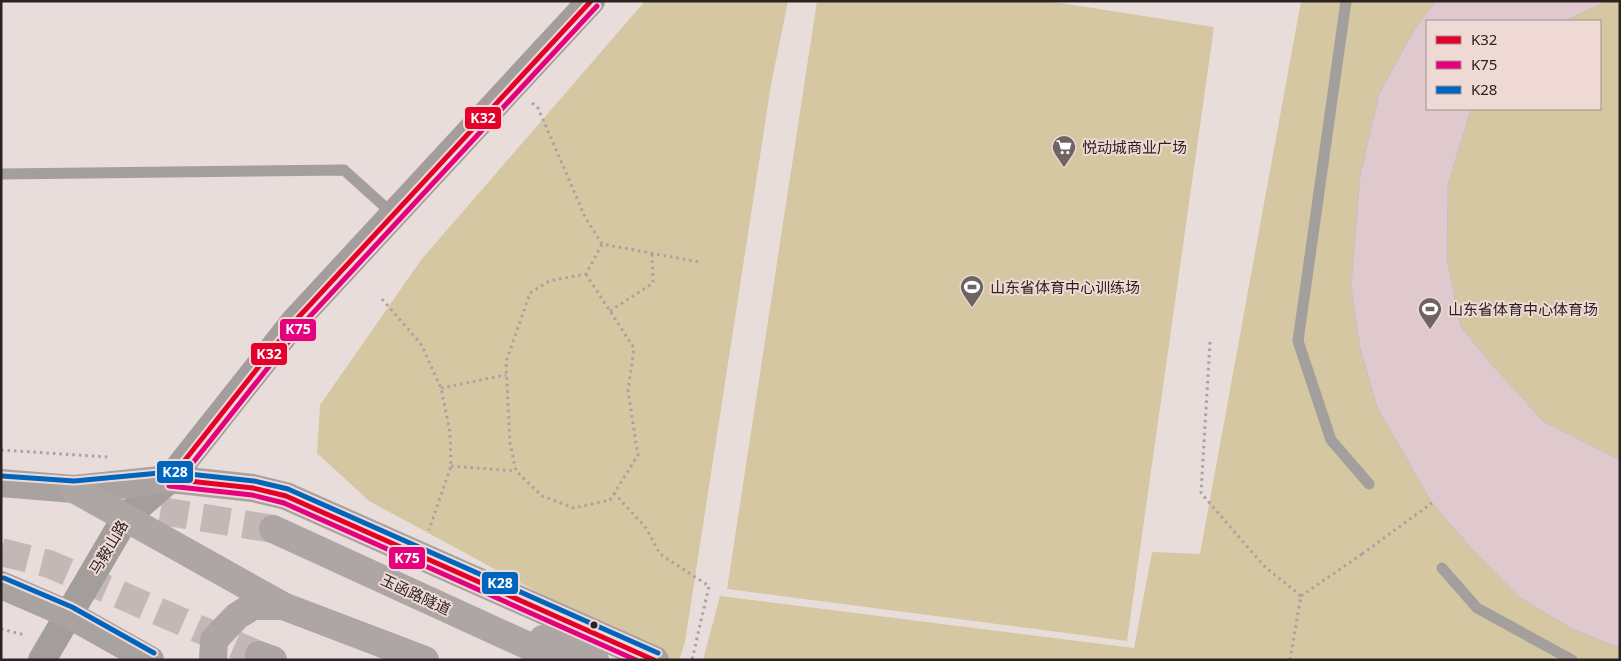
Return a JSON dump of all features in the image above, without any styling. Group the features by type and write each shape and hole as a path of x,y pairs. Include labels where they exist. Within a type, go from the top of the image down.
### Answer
{"highway":[{"path":"74,489 283,606 424,660"},
{"name":"玉函路隧道","path":"273,529 559,660"},
{"path":"338,558 394,572 521,630 595,660"},
{"path":"213,660 214,640 237,616 253,606 283,606"}],"main road":[{"name":"马鞍山路","path":"42,660 126,517 170,479 296,321 591,1"},
{"path":"1,483 74,489 170,479 253,488 286,496 655,660"},
{"path":"1,585 68,614 150,660"}],"lane":[{"path":"1346,1 1298,341 1331,440 1369,484"},
{"path":"1,174 344,170 394,215"},
{"path":"1442,568 1477,608 1572,660"}],"path":[{"path":"514,85 538,108 584,217 602,244 699,262"},
{"path":"586,274 602,244"},
{"path":"610,311 653,283 652,253"},
{"path":"586,274 634,348 628,391 638,455 610,500 574,508 542,496 516,471 510,442 506,362 530,293 549,281 586,274"},
{"path":"382,299 421,344 441,388 450,432 451,466 420,556"},
{"path":"1210,342 1200,493 1264,566 1301,596"},
{"path":"441,388 506,375"},
{"path":"1,450 116,457"},
{"path":"451,466 516,471"},
{"path":"614,493 646,528 660,554 709,586 692,660"},
{"path":"1290,660 1301,596 1432,503"}],"shaded area":[{"path":"645,1 788,1 771,85 685,642 679,660 663,660 369,501 317,453 320,405 421,260"},
{"name":"山东省体育中心训练场","path":"817,1 1048,1 1214,27 1127,641 727,589"},
{"name":"山东省体育中心体育场","path":"1301,1 1620,1 1620,660 703,660 720,596 1134,648 1152,552 1200,554"}],"building":[{"path":"1436,1 1608,1 1566,20 1426,20 1426,110 1472,110 1448,185 1447,260 1461,327 1493,366 1543,421 1620,460 1620,648 1574,630 1520,598 1473,550 1432,503 1377,407 1360,348 1351,287 1360,176 1379,94 1414,30"}],"tunnel":[{"path":"119,504 273,529"},
{"path":"1,552 49,564 259,655"}],"transit line":[{"name":"K32","path":"170,479 295,321 591,1"},
{"name":"K75","path":"176,484 301,326 597,6"},
{"name":"K28","path":"2,476 74,481 170,472 254,481 288,489 658,653"},
{"name":"K32","path":"170,479 253,488 286,496 654,660"},
{"name":"K75","path":"169,486 252,495 284,503 636,660"},
{"name":"K28","path":"4,578 72,607 154,653"}],"place":[{"name":"悦动城商业广场","path":"1064,168"},
{"name":"山东省体育中心训练场","path":"972,308"},
{"name":"山东省体育中心体育场","path":"1430,330"}]}
